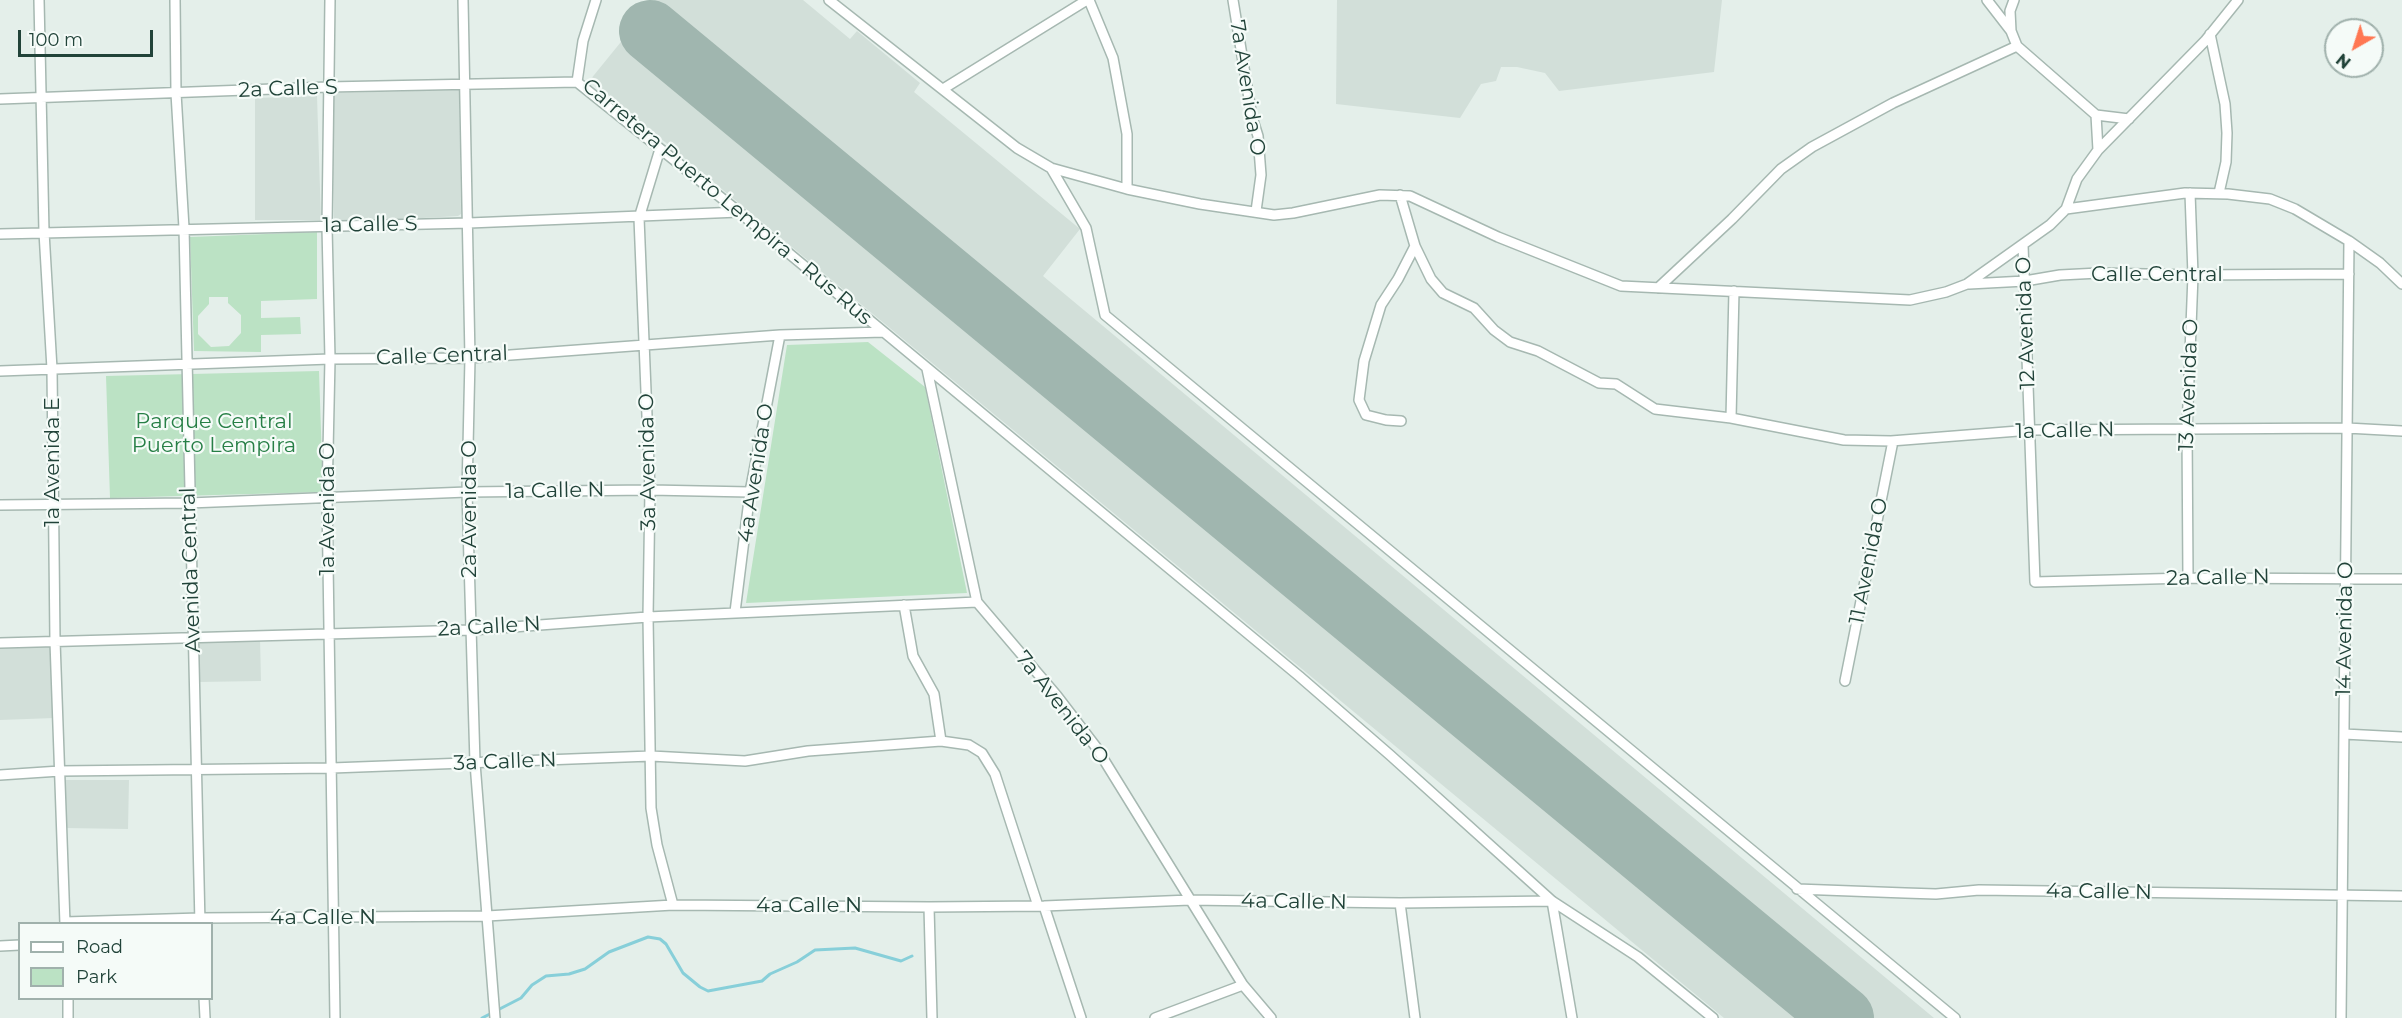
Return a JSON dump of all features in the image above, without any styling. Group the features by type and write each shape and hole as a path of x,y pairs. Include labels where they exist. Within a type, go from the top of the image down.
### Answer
{"street":[{"name":"1a Avenida E","path":"39,0 44,232 52,369 55,641 65,922"},
{"name":"Avenida Central","path":"175,0 184,228 200,921"},
{"name":"1a Avenida O","path":"330,0 327,226 330,359 327,633 332,768 335,1018"},
{"name":"2a Avenida O","path":"463,0 469,223 470,358 467,492 475,763 495,1018"},
{"name":"Carretera Puerto Lempira - Rus Rus","path":"596,0 583,40 577,81 739,212 1299,676 1390,754 1552,901 1623,946 1713,1018"},
{"path":"829,0 1017,148 1051,168 1127,189 1200,204 1274,215 1380,195 1410,196 1498,237 1571,265 1596,278 1621,286 1910,300 1946,292 1967,284 2050,225 2066,209 2078,179 2098,150 2210,34 2238,0"},
{"path":"943,89 1088,0 1113,58 1127,134 1127,189"},
{"name":"7a Avenida O","path":"1233,0 1252,117 1258,136 1261,175 1256,211"},
{"path":"1987,0 2011,31 2017,46 2096,115 2129,119"},
{"path":"2011,31 2012,4 2020,0"},
{"path":"2210,34 2218,61 2226,114 2226,162 2219,194"},
{"path":"1658,288 1732,219 1781,169 1812,147 1893,103 2017,46"},
{"name":"2a Calle S","path":"0,99 577,81"},
{"path":"2096,115 2098,150"},
{"name":"3a Avenida O","path":"660,149 639,218 650,490 648,617 651,808 657,845 673,905"},
{"path":"1051,168 1086,228 1105,315 1955,1018"},
{"path":"2066,209 2190,193 2270,199 2295,208 2349,241 2380,263 2402,284"},
{"name":"13 Avenida O","path":"2188,578 2187,430 2193,276 2190,193"},
{"name":"1a Calle N","path":"1400,195 1415,246 1431,279 1443,293 1474,308 1494,330 1510,342 1538,351 1599,383 1616,384 1655,409 1731,418 1844,440 1893,441 2031,430 2347,428 2402,431"},
{"name":"1a Calle S","path":"0,234 639,218 739,212"},
{"name":"14 Avenida O","path":"2341,1018 2349,241"},
{"name":"12 Avenida O","path":"2023,245 2035,582"},
{"path":"1401,421 1366,415 1359,400 1364,362 1381,305 1415,246"},
{"name":"Calle Central","path":"1967,284 2025,281 2060,275 2099,273 2193,276 2349,274"},
{"path":"1731,418 1734,291"},
{"name":"Calle Central","path":"0,371 330,359 470,358 780,335 883,332"},
{"name":"4a Avenida O","path":"735,612 750,492 780,335"},
{"name":"7a Avenida O","path":"927,369 977,602 1057,696 1096,747 1243,985 1271,1018"},
{"name":"11 Avenida O","path":"1845,681 1893,441"},
{"name":"1a Calle N","path":"0,505 189,503 467,492 650,490 750,492"},
{"name":"2a Calle N","path":"2035,582 2188,578 2402,579"},
{"name":"2a Calle N","path":"0,643 471,630 735,612 977,602"},
{"path":"904,605 913,656 934,694 941,741"},
{"path":"2344,734 2402,737"},
{"name":"3a Calle N","path":"0,775 60,771 332,768 651,756 745,761 808,751 941,741 969,745 982,753 995,774 1081,1018"},
{"name":"4a Calle N","path":"1797,889 1905,894 1979,890 2402,896"},
{"name":"4a Calle N","path":"132,922 487,916 673,905 929,907 1041,906 1190,900 1400,903 1552,901"},
{"path":"1552,901 1572,1018"},
{"path":"1400,903 1415,1018"},
{"path":"929,907 932,1018"},
{"path":"0,946 18,945"},
{"path":"1155,1018 1243,985"},
{"path":"68,1000 68,1018"},
{"path":"204,1000 205,1018"}],"shaded area":[{"path":"655,0 803,0 850,39 857,31 920,83 914,92 1080,229 1043,276 1934,1018 1724,1018 590,80"},
{"path":"1337,0 1722,0 1714,72 1559,91 1545,73 1517,67 1501,67 1496,81 1481,84 1460,118 1336,104"},
{"path":"459,90 461,214 334,223 332,93"},
{"path":"317,96 321,220 255,220 255,98"},
{"path":"260,639 261,681 199,682 198,641"},
{"path":"51,646 54,718 0,720 0,648"},
{"path":"65,780 129,780 128,829 65,828"}],"green space":[{"path":"317,232 317,299 261,301 261,318 300,317 301,334 261,335 261,352 194,351 190,237","holes":["209,297 228,297 228,303 241,315 241,333 229,346 211,347 198,334 198,316 209,304"]},
{"path":"868,342 925,387 967,593 746,603 787,345"},
{"name":"Parque Central Puerto Lempira","path":"319,371 323,492 110,498 106,376"}],"waterway":[{"path":"482,1018 521,998 532,985 546,976 569,974 585,969 609,952 648,937 660,939 666,944 683,973 708,991 762,981 770,974 797,962 815,950 855,948 901,961 912,956"}],"runway":[{"path":"650,31 1843,1018"}]}
